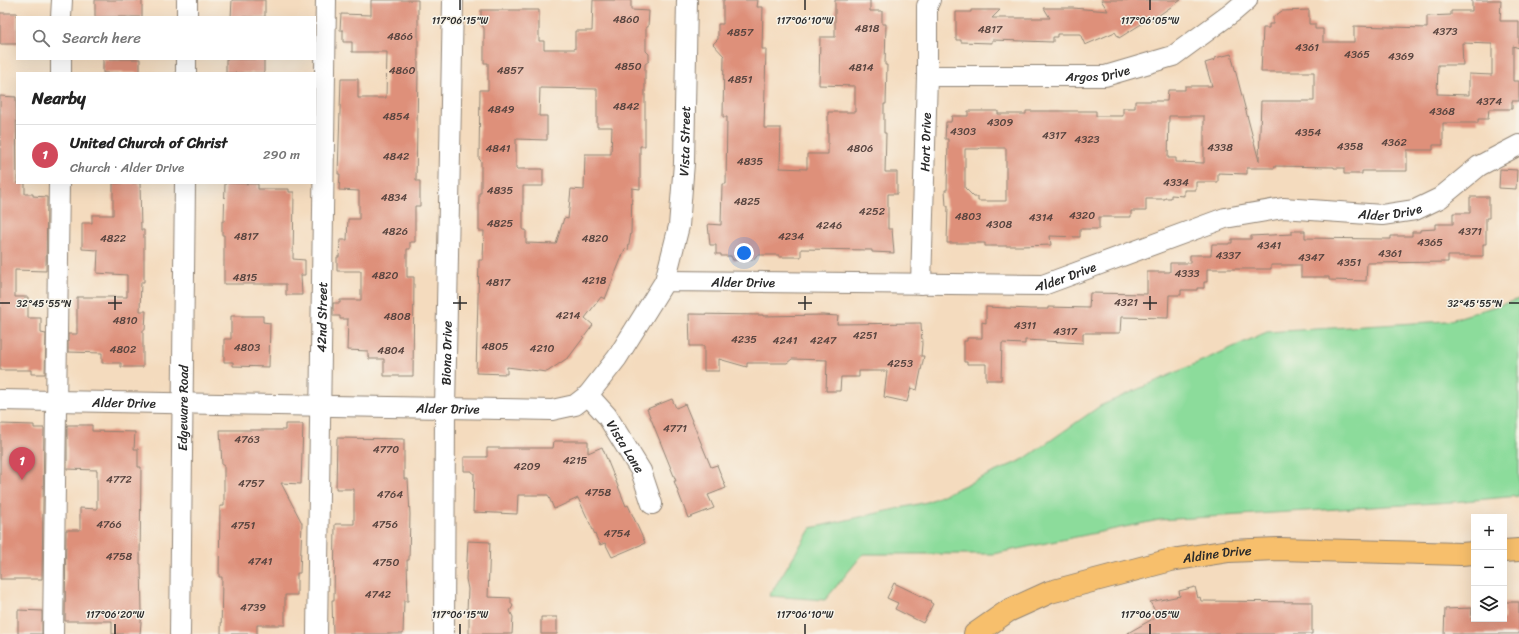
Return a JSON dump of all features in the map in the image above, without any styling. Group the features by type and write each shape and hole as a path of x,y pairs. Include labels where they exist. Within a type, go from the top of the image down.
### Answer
{"main road":[{"name":"Aldine Drive","path":"976,634 1008,611 1050,592 1171,560 1214,553 1279,548 1471,554"},
{"path":"1507,551 1519,550"}],"street":[{"path":"61,16 62,0"},
{"path":"187,0 187,16"},
{"name":"42nd Street","path":"317,634 326,0"},
{"name":"Biona Drive","path":"444,634 445,408 453,0"},
{"name":"Vista Street","path":"665,281 678,226 684,163 688,0"},
{"name":"Hart Drive","path":"921,284 927,76 927,6 930,0"},
{"name":"Argos Drive","path":"927,76 1105,76 1173,56 1247,0"},
{"path":"61,60 61,72"},
{"path":"186,60 186,72"},
{"name":"Alder Drive","path":"0,400 552,410 575,405 588,395 617,358 665,281 1043,285 1225,218 1283,208 1382,215 1415,210 1440,198 1479,166 1519,145"},
{"path":"53,634 59,184"},
{"name":"Edgeware Road","path":"180,634 185,184"},
{"name":"Vista Lane","path":"588,395 607,416 641,471 652,504"}],"green space":[{"path":"1519,299 1519,496 1452,502 1159,520 993,554 863,554 825,600 769,596 811,528 927,502 1024,459 1100,406 1267,332 1447,321"}],"building":[{"path":"95,0 142,0 142,16 95,16"},
{"path":"232,0 265,0 265,16 231,16"},
{"path":"371,0 418,0 416,181 420,181 420,206 415,206 415,242 410,242 410,249 407,249 407,277 414,277 413,376 384,376 384,359 369,359 368,351 347,350 348,319 340,319 340,316 333,316 333,303 340,303 340,300 361,300 361,271 337,271 337,257 339,257 340,240 347,240 348,219 359,219 359,191 339,190 340,174 338,174 341,79 358,79 358,98 386,98 387,52 352,52 352,42 343,42 343,30 340,30 341,14 371,15"},
{"path":"593,0 631,0 631,10 649,11 648,27 646,27 646,51 649,54 649,61 645,64 645,146 640,146 640,189 632,188 631,233 628,250 625,249 605,299 601,297 585,318 593,325 569,357 547,372 507,367 507,374 476,373 479,260 483,260 484,231 479,231 479,193 481,193 481,161 479,159 480,90 488,90 488,63 484,63 484,28 481,24 481,10 539,10 539,41 544,41 544,49 575,49 575,31 592,31","holes":["540,88 597,89 597,127 612,127 611,154 585,154 584,190 571,189 568,219 564,218 556,244 526,243 526,230 523,230 523,186 543,186 543,169 516,169 516,139 547,140 547,116 539,116"]},
{"path":"723,0 758,0 757,7 763,7 762,49 766,49 764,128 781,128 780,168 807,169 807,154 828,154 828,112 855,112 855,86 819,85 820,37 835,37 835,0 870,0 870,11 882,11 882,24 886,24 885,65 887,65 886,104 884,104 884,133 886,133 885,172 897,172 897,194 888,194 888,229 892,229 894,253 872,252 872,250 801,249 801,257 757,255 753,260 733,260 731,256 721,256 721,254 716,254 716,245 710,245 708,224 721,225 722,184 726,184 727,117 723,117 724,56 713,44 718,39 718,24 723,24"},
{"path":"1101,0 1181,0 1152,20 1151,18 1119,38 1115,32 1085,45 1080,34 1057,34 1057,37 1053,37 1053,42 992,40 992,43 961,42 961,40 956,40 956,12 971,12 971,10 1000,10 992,18 1050,18 1044,8 1073,8 1108,11"},
{"path":"1472,0 1501,0 1500,21 1519,21 1519,48 1513,46 1513,81 1519,81 1519,101 1512,101 1512,109 1489,109 1488,119 1478,119 1478,123 1443,123 1443,145 1433,145 1433,150 1407,150 1407,171 1362,171 1362,174 1344,174 1344,168 1334,167 1275,166 1275,168 1247,168 1247,174 1218,173 1218,182 1196,182 1196,190 1184,190 1184,196 1171,195 1171,198 1165,199 1146,199 1146,211 1131,211 1131,217 1099,217 1099,229 1080,229 1080,237 1050,236 1051,245 985,246 985,243 947,243 948,206 946,206 945,190 947,190 948,139 945,139 946,122 951,122 952,116 968,116 968,111 998,111 998,114 1026,114 1026,111 1096,111 1096,116 1123,116 1123,108 1135,108 1135,101 1167,101 1168,90 1185,90 1185,86 1212,86 1205,63 1215,60 1215,58 1231,54 1259,161 1261,101 1314,101 1314,72 1261,72 1263,28 1269,28 1269,24 1273,24 1273,17 1282,11 1309,10 1309,24 1315,24 1315,29 1323,29 1323,42 1354,42 1354,26 1427,28 1427,16 1451,15 1451,11 1472,11","holes":["1462,43 1492,44 1492,75 1469,74 1469,95 1437,94 1438,65 1463,65","1169,116 1204,116 1204,163 1176,162 1176,158 1168,158","1006,148 1006,201 978,201 978,197 974,197 965,188 965,149"]},
{"path":"0,13 17,13 16,44 0,44"},
{"path":"103,60 140,60 140,72 103,72"},
{"path":"226,60 264,60 264,72 226,72"},
{"path":"0,96 16,97 16,184 25,184 25,194 47,197 46,271 15,270 15,297 28,297 28,318 41,318 41,333 46,334 45,374 31,374 31,370 0,370"},
{"path":"1500,169 1517,170 1516,189 1499,188"},
{"path":"113,184 140,184 141,230 144,230 144,282 141,282 140,311 146,311 145,330 143,330 143,367 121,367 121,363 102,363 102,353 68,352 68,334 77,334 77,297 127,297 127,275 97,273 98,250 82,249 82,223 92,223 92,215 113,215"},
{"path":"225,184 258,184 258,189 289,189 289,192 294,192 293,259 305,260 305,275 301,275 302,295 286,295 286,284 224,284 224,235 222,235 222,221 224,221"},
{"path":"1470,197 1489,197 1489,218 1486,218 1486,244 1483,244 1483,256 1448,256 1448,262 1367,263 1366,281 1329,280 1329,277 1301,277 1301,265 1271,265 1271,269 1207,269 1207,282 1204,282 1204,288 1197,288 1197,290 1181,290 1181,295 1169,295 1168,318 1121,317 1120,333 1083,333 1083,343 1025,340 1025,344 1002,343 1001,380 986,380 986,364 967,364 967,362 964,362 964,341 967,341 967,338 982,338 982,322 986,323 986,307 1030,309 1048,309 1048,307 1089,308 1090,293 1147,294 1147,272 1170,272 1170,263 1190,263 1190,255 1211,255 1212,244 1229,244 1232,243 1232,239 1251,239 1251,236 1292,234 1292,231 1305,231 1305,238 1391,239 1391,236 1412,236 1412,232 1435,229 1435,224 1453,224 1453,213 1470,213"},
{"path":"689,314 838,316 837,324 921,323 921,356 924,356 917,390 911,388 907,402 884,397 887,371 859,371 859,377 841,377 840,391 826,391 827,360 792,359 787,363 747,363 747,367 719,359 719,371 704,371 704,346 690,346"},
{"path":"231,316 263,316 263,322 270,323 269,367 233,366 233,362 224,362 224,339 231,339"},
{"path":"672,399 676,408 685,404 711,467 717,465 726,488 708,495 714,508 688,518 674,481 676,481 647,409"},
{"path":"0,424 34,425 34,428 44,428 42,579 0,579"},
{"path":"285,424 303,424 301,484 281,483 302,523 300,573 297,573 297,595 285,595 285,625 257,625 257,634 221,634 222,577 219,577 220,506 224,506 224,465 222,465 220,430 285,430"},
{"path":"67,425 92,425 92,431 135,432 134,449 138,449 138,467 141,467 140,564 142,611 140,634 112,634 112,621 65,621 66,530 80,530 80,508 97,509 97,470 67,469"},
{"path":"337,438 404,439 404,479 408,479 410,514 409,560 407,560 408,601 404,601 403,634 333,634 332,600 334,600 335,524 354,524 354,489 336,489"},
{"path":"554,441 588,441 588,453 602,447 626,506 628,505 645,543 612,557 605,543 600,545 578,498 554,509 548,495 518,495 517,514 473,512 474,473 472,473 472,471 464,471 464,457 487,457 487,448 553,448"},
{"path":"468,541 490,542 488,597 511,598 511,603 513,606 510,611 513,617 512,634 469,634 469,612 467,611 468,589 466,579"},
{"path":"894,583 931,601 930,602 933,604 923,623 895,609 898,603 887,598"},
{"path":"1195,587 1198,598 1200,597 1201,601 1312,602 1312,634 1126,634 1158,616 1150,602 1180,596 1179,591"},
{"path":"1507,602 1519,602 1519,634 1444,634 1445,609 1471,608 1471,622 1507,622"},
{"path":"18,610 42,611 42,634 18,634"},
{"path":"541,617 557,617 557,634 541,634"}],"place":[{"name":"United Church of Christ","path":"22,480"}]}
